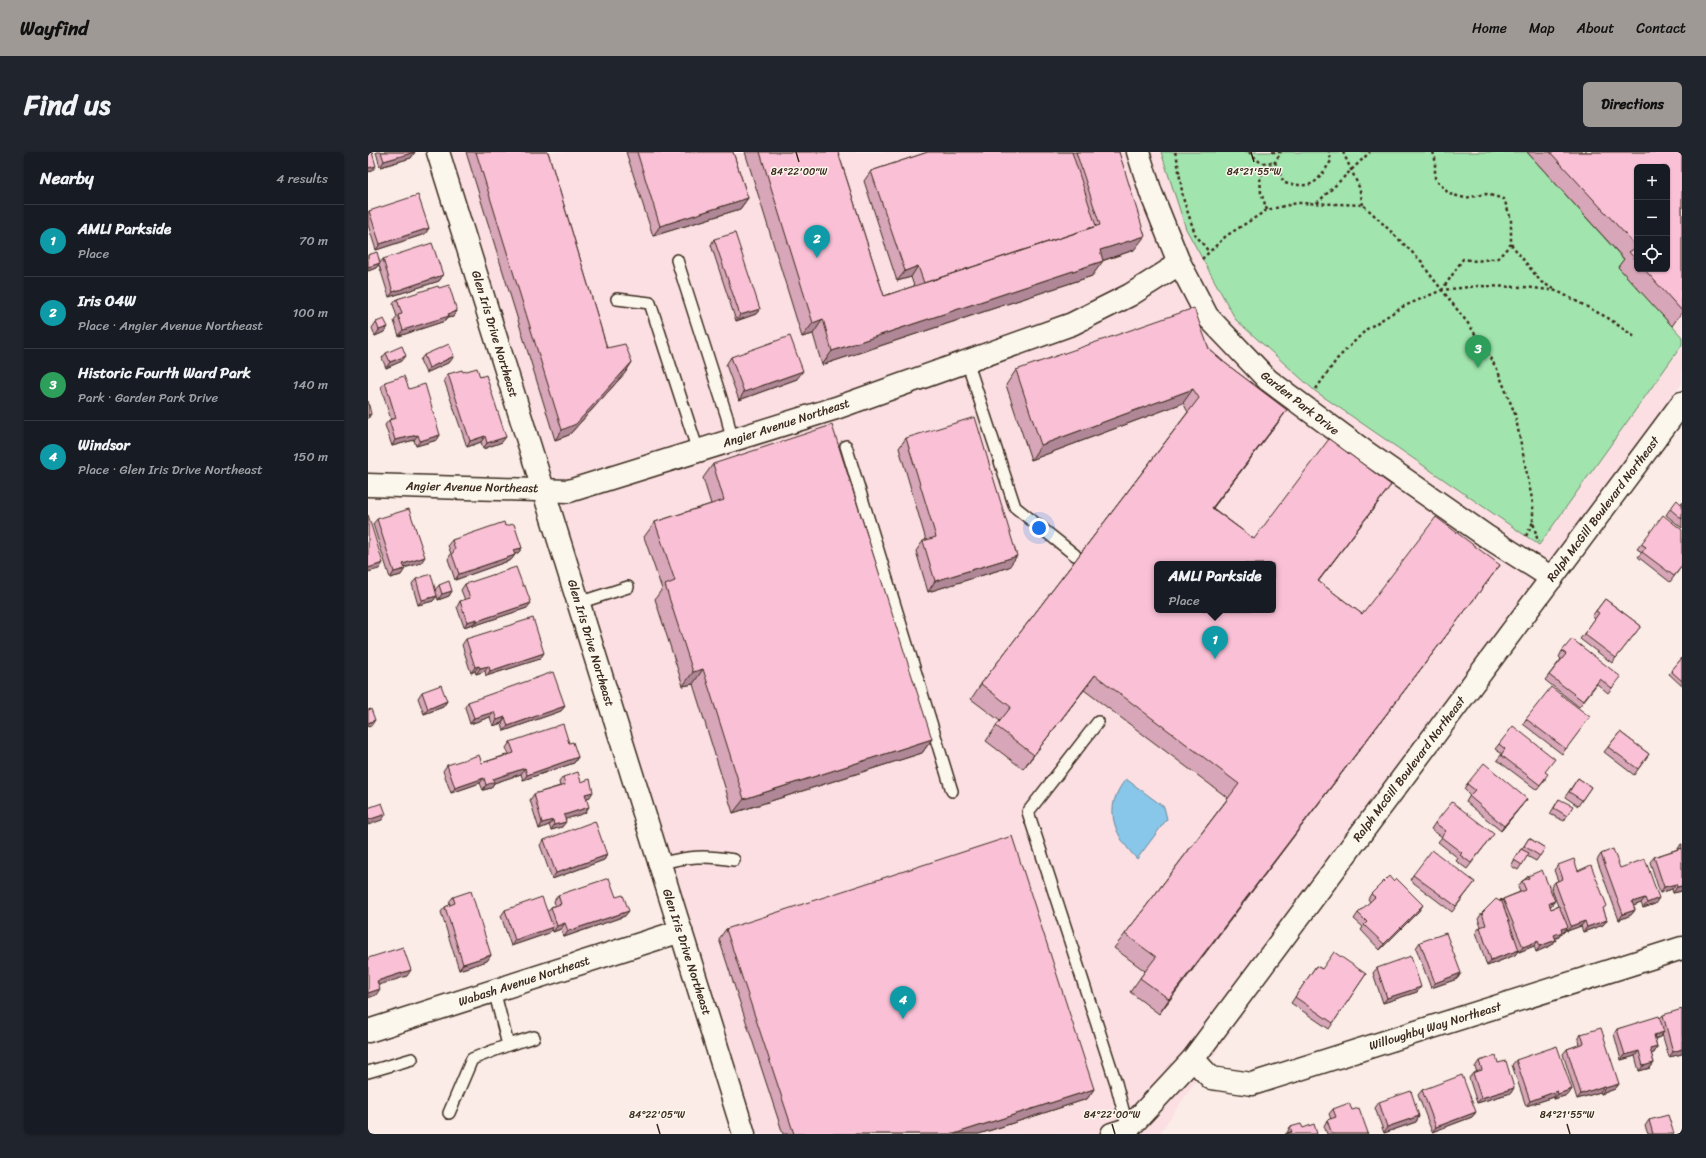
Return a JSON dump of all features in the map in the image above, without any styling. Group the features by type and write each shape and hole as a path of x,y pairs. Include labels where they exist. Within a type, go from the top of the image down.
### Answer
{"street":[{"name":"Glen Iris Drive Northeast","path":"438,152 744,1134"},
{"name":"Garden Park Drive","path":"1138,152 1151,193 1178,260 1206,316 1268,380 1386,466 1486,536 1552,578"},
{"name":"Angier Avenue Northeast","path":"368,484 568,490 836,408 1072,324 1130,295 1168,272 1178,260"},
{"name":"Ralph McGill Boulevard Northeast","path":"1123,1132 1193,1059 1682,403"},
{"name":"Wabash Avenue Northeast","path":"368,1030 681,931"},
{"name":"Willoughby Way Northeast","path":"1193,1059 1211,1078 1252,1084 1682,948"}],"lane":[{"path":"677,260 727,417 732,440"},
{"path":"617,299 650,304 698,451"},
{"path":"967,361 1015,507 1075,555"},
{"path":"846,446 952,791"},
{"path":"578,603 628,587"},
{"path":"1098,722 1028,812 1116,1083 1123,1132"},
{"path":"659,864 681,858 711,856 734,860"},
{"path":"494,990 508,1045"},
{"path":"449,1113 472,1059 534,1037"},
{"path":"368,1072 412,1059"}],"path":[{"path":"1175,152 1178,158 1183,198 1195,234 1209,252"},
{"path":"1249,152 1261,163 1274,162"},
{"path":"1272,152 1281,152"},
{"path":"1267,210 1261,193 1260,176 1274,162 1281,152"},
{"path":"1274,162 1284,183 1306,186 1319,179 1331,161 1329,152"},
{"path":"1343,152 1359,187 1363,205 1422,262 1470,326 1496,369 1515,414 1533,504 1533,522 1539,545"},
{"path":"1317,203 1370,152"},
{"path":"1433,152 1435,158 1435,178 1449,194 1465,198 1486,194 1504,199 1511,219 1511,244 1541,282 1608,318 1636,338"},
{"path":"1202,259 1226,236 1267,210 1297,203 1363,205"},
{"path":"1442,290 1463,259 1476,261 1498,258 1511,244"},
{"path":"1315,391 1337,359 1367,329 1402,307 1442,290 1478,286 1525,287 1557,291"},
{"path":"1524,542 1533,522"}],"shaded area":[{"path":"434,152 1682,152 1682,383 1161,1131 1162,1134 735,1134"}],"green space":[{"path":"1161,152 1527,152 1626,262 1619,267 1682,337 1682,345 1539,545 1315,391 1236,320 1186,229"}],"water":[{"path":"1126,779 1164,807 1167,819 1137,859 1122,840 1114,821 1114,800"}],"building":[{"path":"368,152 372,152 376,166 368,168"},
{"path":"381,152 415,152 384,161"},
{"path":"476,152 548,152 607,348 625,344 632,362 576,424 562,430"},
{"path":"637,152 733,152 748,198 660,226"},
{"path":"760,152 838,152 884,296 1100,225 1076,152 1119,152 1145,236 1100,250 1103,261 832,351 823,319 813,323"},
{"path":"928,152 1072,152 1096,226 924,283 918,266 905,271 871,171"},
{"path":"1550,152 1682,152 1682,311 1647,272 1670,272 1670,164 1634,164 1634,244"},
{"path":"418,195 429,228 380,244 369,211"},
{"path":"735,233 760,309 740,315 714,239"},
{"path":"432,243 443,275 393,292 383,259"},
{"path":"1634,249 1634,258 1629,252"},
{"path":"377,252 380,263 368,267 368,255"},
{"path":"449,285 457,311 448,314 449,316 403,330 398,315 402,314 397,299 438,286 439,288"},
{"path":"1194,308 1209,349 1287,410 1212,508 1254,539 1329,439 1391,485 1318,581 1362,614 1436,517 1500,565 1169,999 1140,978 1156,957 1125,934 1239,784 1095,675 1034,755 996,726 1011,707 981,684 1199,398 1193,389 1041,445 1016,370"},
{"path":"384,319 388,327 379,330 376,322"},
{"path":"790,336 803,371 744,392 731,357"},
{"path":"449,344 454,356 429,368 424,355"},
{"path":"402,346 406,356 390,362 386,353"},
{"path":"477,368 480,377 486,375 506,437 487,443 485,436 470,441 448,374"},
{"path":"404,376 409,389 425,384 440,435 420,441 418,435 395,440 389,420 396,418 385,382"},
{"path":"368,401 371,414 368,415"},
{"path":"975,417 1017,556 935,581 923,541 936,537 906,438"},
{"path":"832,425 932,739 744,799 703,669 693,672 665,585 675,581 655,522 724,500 713,464"},
{"path":"1677,500 1681,504 1682,502 1682,519 1670,509"},
{"path":"409,509 425,557 403,564 405,569 394,572 377,519"},
{"path":"368,515 383,563 368,568"},
{"path":"1663,515 1682,530 1682,566 1674,576 1642,552 1646,547 1641,544"},
{"path":"504,522 505,526 514,524 522,548 513,550 515,555 459,574 452,554 455,549 452,540"},
{"path":"516,567 531,603 477,621 477,619 467,622 460,601 470,598 465,584"},
{"path":"431,574 437,596 422,600 416,579"},
{"path":"449,581 452,591 442,594 439,585"},
{"path":"1605,599 1641,626 1616,658 1584,634 1599,613 1596,611"},
{"path":"533,618 544,653 490,671 489,666 480,668 479,666 475,667 466,639"},
{"path":"1572,639 1621,677 1612,688 1600,679 1583,701 1549,675 1566,654 1562,651"},
{"path":"1682,658 1682,681 1671,671"},
{"path":"553,672 565,706 508,726 505,717 497,720 494,712 474,718 468,702"},
{"path":"441,685 447,701 428,709 422,692"},
{"path":"1551,687 1590,717 1566,749 1526,719"},
{"path":"371,709 375,720 368,723 368,710"},
{"path":"563,724 569,743 573,742 578,757 527,775 525,768 493,779 494,782 486,785 484,778 455,788 447,765 479,755 482,763 514,753 510,742"},
{"path":"1513,726 1555,759 1545,772 1548,774 1540,785 1501,755 1505,749 1499,744"},
{"path":"1620,732 1649,754 1638,769 1608,747"},
{"path":"1484,763 1527,799 1504,826 1469,796 1475,790 1467,784"},
{"path":"578,772 581,782 590,779 593,792 585,794 589,807 564,815 566,822 554,825 553,820 542,823 534,794 565,785 563,777"},
{"path":"1578,778 1591,787 1582,800 1569,792"},
{"path":"1559,799 1573,806 1567,816 1554,808"},
{"path":"1452,802 1494,834 1471,863 1460,855 1462,853 1441,837 1446,831 1435,823"},
{"path":"382,803 386,814 368,820 368,808"},
{"path":"595,821 607,855 556,873 544,840"},
{"path":"1012,836 1094,1089 954,1134 794,1134 726,929"},
{"path":"1529,838 1545,848 1540,856 1524,846"},
{"path":"1682,848 1682,886 1677,887 1676,884 1664,887 1654,857"},
{"path":"1521,849 1529,853 1522,865 1514,860"},
{"path":"1613,849 1620,868 1645,859 1659,898 1647,903 1645,898 1632,902 1635,910 1623,914 1601,854"},
{"path":"1432,850 1475,882 1456,906 1413,875"},
{"path":"1574,859 1578,871 1591,865 1607,906 1603,908 1607,920 1587,927 1585,921 1571,926 1555,882 1563,879 1558,865"},
{"path":"1542,870 1555,901 1549,903 1551,909 1559,906 1568,927 1561,929 1562,932 1554,935 1556,940 1540,946 1538,941 1523,947 1503,899 1526,890 1522,881 1529,878 1528,876"},
{"path":"1389,876 1393,881 1396,878 1423,905 1384,944 1364,925 1367,922 1358,913 1375,897 1371,894"},
{"path":"609,878 616,897 623,895 629,911 568,931 565,923 557,926 551,907 561,904 558,895"},
{"path":"471,891 491,955 463,964 445,907 455,903 453,897"},
{"path":"542,897 553,927 515,940 505,910"},
{"path":"1496,899 1501,902 1501,899 1519,950 1491,960 1480,927 1486,925 1482,913"},
{"path":"1446,933 1461,973 1435,983 1420,942"},
{"path":"403,947 411,970 377,981 380,989 368,993 368,958"},
{"path":"1334,952 1366,974 1333,1023 1295,997 1316,966 1322,969"},
{"path":"1411,956 1421,987 1387,998 1377,968"},
{"path":"1682,1009 1682,1049 1673,1052 1663,1015"},
{"path":"1659,1016 1664,1032 1654,1035 1657,1047 1650,1049 1654,1063 1643,1066 1639,1051 1625,1055 1617,1029"},
{"path":"1601,1028 1619,1084 1605,1088 1604,1086 1581,1094 1567,1049 1584,1043 1581,1034"},
{"path":"1557,1046 1572,1089 1558,1094 1557,1091 1530,1101 1516,1060"},
{"path":"1496,1056 1498,1063 1506,1061 1514,1088 1481,1098 1473,1073 1482,1070 1479,1061"},
{"path":"1462,1075 1476,1112 1436,1127 1422,1090"},
{"path":"1411,1091 1419,1116 1387,1127 1379,1102"},
{"path":"1349,1103 1352,1110 1359,1108 1368,1133 1332,1134 1327,1120 1336,1117 1333,1109"},
{"path":"1668,1115 1674,1134 1653,1134 1649,1120"},
{"path":"1301,1124 1303,1128 1314,1124 1317,1134 1285,1134 1292,1132 1290,1127"}],"place":[{"name":"Iris O4W","path":"817,258"},
{"name":"Historic Fourth Ward Park","path":"1478,368"},
{"name":"AMLI Parkside","path":"1215,659"},
{"name":"Windsor","path":"903,1019"}]}
